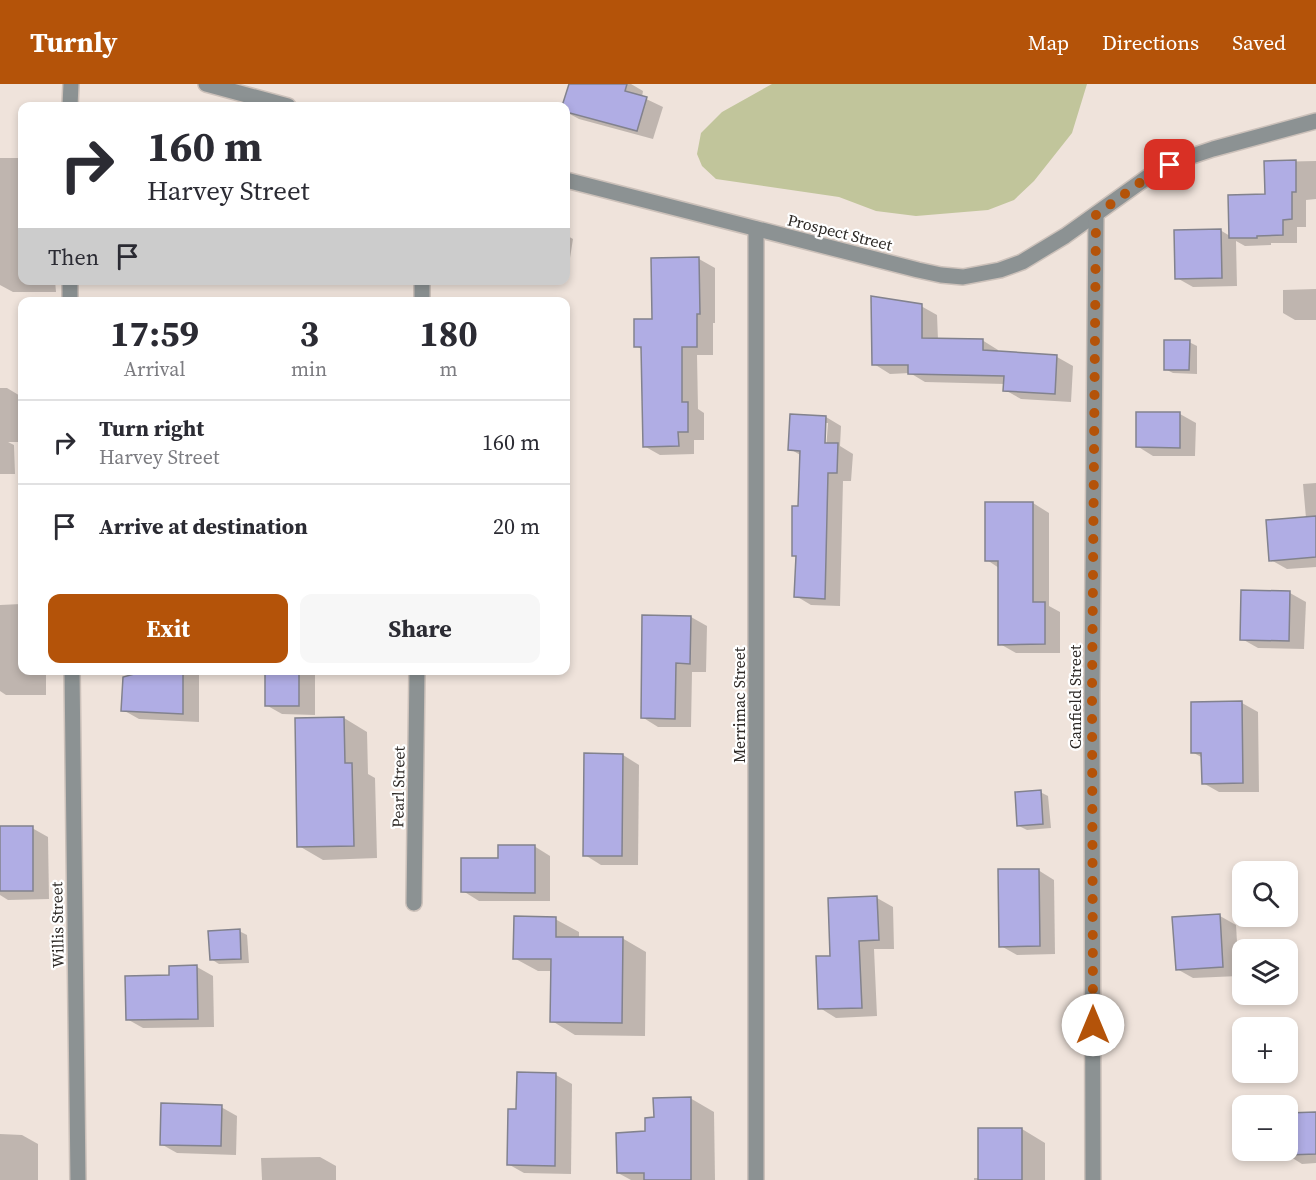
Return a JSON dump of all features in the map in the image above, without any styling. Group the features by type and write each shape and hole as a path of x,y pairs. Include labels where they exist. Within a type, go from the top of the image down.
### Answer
{"street":[{"path":"70,84 70,102"},
{"path":"206,84 273,102"},
{"name":"Prospect Street","path":"570,181 918,270 963,277 1000,270 1022,262 1096,215 1156,171 1183,159 1243,140 1316,122"},
{"name":"Canfield Street","path":"1093,1180 1092,694 1096,215"},
{"name":"Merrimac Street","path":"756,229 756,1180"},
{"name":"Willis Street","path":"72,675 78,1180"},
{"name":"Pearl Street","path":"414,903 417,675"}],"green space":[{"path":"772,84 1087,84 1072,133 1034,181 1014,200 988,210 916,216 876,211 839,197 716,179 702,166 697,154 701,133 722,112"}],"building":[{"path":"569,84 627,84 625,91 647,97 637,131 570,113 570,102 563,102"},
{"path":"1296,160 1296,192 1292,192 1292,219 1283,220 1283,235 1229,238 1228,195 1265,194 1264,161"},
{"path":"1221,229 1222,278 1175,279 1174,230"},
{"path":"699,257 700,314 697,314 697,347 682,347 682,402 688,402 688,432 678,432 679,446 643,447 641,347 634,347 634,319 652,319 651,258"},
{"path":"871,296 922,304 922,338 983,339 983,350 1057,355 1055,394 1003,391 1004,376 908,374 908,365 872,365"},
{"path":"1164,340 1190,340 1189,370 1164,370"},
{"path":"1136,412 1180,412 1180,448 1136,447"},
{"path":"790,414 826,416 825,443 838,443 837,473 828,473 825,599 794,597 796,556 792,556 792,506 798,506 800,451 788,450"},
{"path":"985,502 1033,502 1033,602 1045,602 1045,644 998,645 998,561 985,561"},
{"path":"1316,516 1316,557 1269,561 1266,520"},
{"path":"1241,590 1290,591 1289,641 1240,640"},
{"path":"642,615 691,616 690,664 676,663 675,719 641,718"},
{"path":"183,675 183,714 121,711 123,677"},
{"path":"265,675 299,675 299,706 265,706"},
{"path":"1242,701 1243,783 1202,784 1201,753 1191,753 1191,702"},
{"path":"344,717 345,763 352,763 354,846 297,847 295,718"},
{"path":"584,753 623,754 622,856 583,856"},
{"path":"1041,790 1043,824 1017,826 1015,792"},
{"path":"0,826 33,826 33,891 0,891"},
{"path":"498,845 535,845 535,893 461,892 461,858 498,858"},
{"path":"998,869 1039,869 1040,946 999,947"},
{"path":"877,896 879,940 859,941 862,1008 818,1009 816,956 830,956 828,898"},
{"path":"1220,914 1223,967 1176,970 1172,917"},
{"path":"514,916 556,917 556,937 623,937 622,1023 550,1022 551,959 513,959"},
{"path":"240,929 241,959 210,960 208,931"},
{"path":"197,965 198,1019 126,1020 125,976 169,975 169,966"},
{"path":"517,1072 556,1073 555,1166 507,1165 508,1109 516,1109"},
{"path":"691,1097 691,1180 644,1180 644,1173 617,1173 616,1133 645,1131 645,1118 654,1117 653,1098"},
{"path":"161,1103 222,1105 221,1146 160,1145"},
{"path":"1316,1112 1316,1154 1298,1155 1298,1113"},
{"path":"978,1128 1022,1128 1022,1180 978,1180"}],"route":[{"path":"1093,1025 1092,694 1096,215 1156,171 1170,165"}]}
